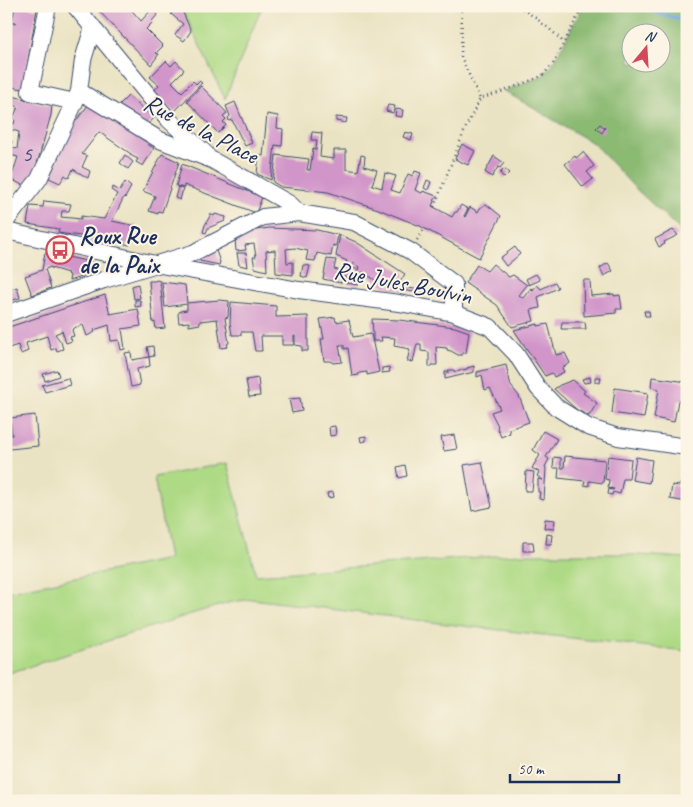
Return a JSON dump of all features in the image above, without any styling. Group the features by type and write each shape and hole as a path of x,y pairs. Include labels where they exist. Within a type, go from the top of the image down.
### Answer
{"street":[{"name":"Rue de la Place","path":"48,6 30,92 77,96 160,140 212,160 290,204 299,213"},
{"path":"75,6 168,119 212,160"},
{"path":"6,221 39,179 77,96 93,27"},
{"path":"6,314 104,280 193,253 262,217 299,213 354,222 410,252 454,284 454,313"},
{"name":"Rue Jules Boulvin","path":"6,232 155,264 299,290 399,303 454,313 490,327 516,354 538,388 556,407 588,427 618,437 687,447"}],"path":[{"path":"462,6 461,57 480,99"},
{"path":"518,6 553,31 564,43"},
{"path":"574,6 580,11"},
{"path":"434,207 466,126 480,99 542,76 553,64 582,6"}],"green space":[{"path":"181,6 262,6 225,99"},
{"path":"583,6 687,6 687,262 679,229 635,188 593,143 504,91 542,76 553,64"},
{"path":"227,463 256,575 519,554 621,554 687,558 687,651 455,625 252,599 232,602 194,613 6,674 6,592 169,559 154,477"}],"building":[{"path":"15,6 37,9 23,89 6,86 6,23 16,23 12,21"},
{"path":"94,6 124,6 125,8 128,6 141,21 155,6 161,8 153,22 146,29 163,46 156,53 159,54 151,65"},
{"path":"180,6 191,31 184,41 175,35 183,24 171,14"},
{"path":"166,61 171,66 176,61 184,70 172,82 182,92 193,81 196,84 199,81 202,83 174,112 153,92 159,85 150,77"},
{"path":"201,86 227,113 223,116 226,119 223,122 226,125 218,133 187,101"},
{"path":"6,92 16,97 52,105 51,115 35,171 24,186 11,179 18,157 6,154 6,140 12,141 11,147 17,149 19,132 6,128 7,122 14,124 15,119 13,118 18,107 6,100"},
{"path":"128,96 154,118 146,127 117,107"},
{"path":"235,102 252,143 245,146 232,120 229,121 228,118 230,116 226,106"},
{"path":"89,104 154,148 143,166 136,162 138,159 99,132 82,154 87,156 82,167 90,171 88,178 73,169 69,178 65,175 60,183 49,178 72,126"},
{"path":"388,105 395,106 393,113 386,111"},
{"path":"396,109 403,110 402,117 395,116"},
{"path":"267,114 278,116 277,128 283,129 282,146 275,145 271,180 257,174 259,155 263,156"},
{"path":"336,117 347,118 346,123 336,121"},
{"path":"600,124 605,128 602,133 596,128"},
{"path":"312,132 322,133 320,157 334,159 334,150 346,150 346,169 358,171 361,155 365,156 364,166 377,170 372,185 382,188 385,173 396,176 391,190 400,193 408,174 413,176 415,171 421,173 415,190 434,195 436,197 432,206 452,217 461,205 468,209 465,217 470,207 478,212 486,204 501,216 479,258 420,226 378,209 328,192 281,187 273,182 276,155 309,159 307,170 310,170 313,149 316,150 317,140 311,140"},
{"path":"405,132 413,134 411,140 403,137"},
{"path":"462,144 475,151 468,165 455,159"},
{"path":"583,152 594,166 587,172 593,179 583,187 565,164"},
{"path":"162,154 179,162 162,212 158,211 158,214 149,211 155,196 143,191"},
{"path":"125,155 133,162 128,169 120,163"},
{"path":"494,156 504,163 500,168 498,167 492,177 485,172"},
{"path":"182,164 262,197 256,213 184,185 184,188 176,186"},
{"path":"504,169 509,173 504,178 500,173"},
{"path":"427,180 431,182 428,190 424,188"},
{"path":"125,182 131,187 112,221 136,226 130,245 58,233 59,229 27,224 30,206 43,207 44,201 71,204 69,211 62,211 61,217 81,219 81,216 104,219 117,194 111,190 113,187 120,191"},
{"path":"178,187 183,189 180,200 175,198"},
{"path":"211,214 226,217 225,221 208,228 206,233 203,232 205,225"},
{"path":"269,228 317,230 338,235 336,246 333,245 331,256 317,253 315,261 306,260 308,251 295,248 286,249 287,263 293,262 293,275 276,273 275,250 266,251 267,271 255,268 253,257 256,257 254,244 245,245 246,250 236,251 235,239 250,231"},
{"path":"673,230 678,235 664,242 665,244 659,247 655,239"},
{"path":"340,235 356,242 405,274 398,285 390,282 387,288 363,272 358,285 346,283 348,278 343,276 347,261 336,256","holes":["353,263 359,267 358,270 351,267"]},
{"path":"6,246 12,257 6,257"},
{"path":"515,247 520,254 506,266 500,258"},
{"path":"215,248 220,262 219,265 200,261 199,255"},
{"path":"45,253 91,262 94,266 92,273 69,281 70,275 68,273 51,267 45,269 51,288 32,295 25,276 42,270"},
{"path":"237,253 246,253 248,267 239,265"},
{"path":"327,259 336,260 334,269 342,271 341,283 323,279"},
{"path":"608,263 613,271 604,276 600,268"},
{"path":"493,264 509,277 513,275 527,285 519,295 523,298 531,288 533,290 537,285 541,289 555,282 558,288 538,297 540,308 531,310 534,321 512,327 497,305 465,283 477,265 487,271"},
{"path":"303,265 310,266 307,278 301,276"},
{"path":"536,274 540,280 529,285 526,279"},
{"path":"583,280 590,280 591,296 620,295 622,309 616,309 616,313 584,316"},
{"path":"7,281 10,290 17,287 20,298 6,302"},
{"path":"149,281 160,281 165,328 156,329 155,322 153,323"},
{"path":"162,282 185,285 187,303 229,301 228,317 225,318 228,347 221,348 217,319 200,321 200,324 189,326 189,322 179,323 178,314 180,311 187,310 187,304 165,307"},
{"path":"138,284 140,298 134,299 132,286"},
{"path":"389,285 421,290 421,293 389,288"},
{"path":"105,295 110,314 138,309 141,326 122,329 125,349 121,350 119,340 111,341 109,325 94,330 95,332 87,336 83,325 72,330 74,336 70,337 72,341 66,343 62,331 55,334 61,342 63,349 57,351 56,348 51,350 47,336 26,343 28,351 21,354 18,345 6,349 6,328"},
{"path":"135,300 140,300 141,306 135,307"},
{"path":"231,302 276,306 276,317 308,316 308,351 302,351 302,346 295,345 295,336 294,345 282,345 282,336 261,336 262,351 255,351 252,332 241,332 241,335 232,335 230,323"},
{"path":"644,311 649,311 650,316 645,316"},
{"path":"335,317 336,322 349,320 353,337 371,334 379,372 367,375 367,372 359,373 359,375 352,376 348,348 344,349 344,345 339,345 342,362 324,361 321,339 324,339 320,319"},
{"path":"372,319 399,320 455,327 469,332 466,353 458,355 447,350 447,348 436,347 437,365 429,367 429,352 421,351 421,344 417,344 413,362 407,361 410,349 394,346 395,338 381,337 382,341 373,341"},
{"path":"562,322 585,322 586,329 561,329"},
{"path":"538,324 538,326 548,324 556,355 565,353 570,363 562,368 564,372 554,377 552,373 545,376 514,330"},
{"path":"153,346 154,356 149,357 147,347"},
{"path":"131,352 132,360 149,357 150,366 137,369 140,385 131,387 125,353"},
{"path":"506,365 511,386 519,396 529,422 509,429 510,433 501,437 491,412 500,409 490,388 485,390 482,375 477,377 477,372"},
{"path":"474,366 474,372 445,379 445,372 449,372 448,370 454,370 455,372"},
{"path":"389,367 390,372 382,373 382,368"},
{"path":"57,370 59,376 45,381 43,374"},
{"path":"590,377 591,382 584,383 582,379"},
{"path":"595,377 601,377 600,383 595,382"},
{"path":"652,377 687,382 687,400 678,401 674,422 654,418 659,389 651,387"},
{"path":"68,378 70,385 45,392 42,385"},
{"path":"258,378 260,396 249,397 246,380"},
{"path":"573,380 585,391 583,393 597,403 589,416 577,410 554,389"},
{"path":"615,388 648,393 644,418 612,413"},
{"path":"300,398 302,411 292,413 289,399"},
{"path":"35,415 38,446 10,449 9,436 12,435 10,418"},
{"path":"335,426 336,435 330,436 329,427"},
{"path":"543,431 557,439 546,457 549,459 545,467 544,500 539,499 540,492 538,492 538,479 543,480 537,476 539,472 532,468 540,455 533,450"},
{"path":"454,435 457,449 444,451 441,437"},
{"path":"366,436 366,441 361,442 360,437"},
{"path":"565,456 605,460 603,483 589,481 589,486 584,485 585,481 558,478 559,468 553,468 554,457 561,458 561,468 564,468"},
{"path":"608,456 631,459 629,479 623,479 620,494 613,492 612,495 608,494 609,489 614,489 608,488 609,480 605,479"},
{"path":"636,457 652,460 649,483 632,480"},
{"path":"482,462 492,507 472,511 464,465"},
{"path":"405,465 407,476 399,478 397,467"},
{"path":"526,471 534,472 532,491 525,491"},
{"path":"680,483 687,484 687,502 670,499 672,485 680,486"},
{"path":"333,492 334,497 328,498 327,493"},
{"path":"545,519 555,520 554,529 544,528"},
{"path":"547,534 552,535 551,544 546,544"},
{"path":"523,542 533,542 534,551 523,551"}],"waterway":[{"path":"645,6 665,16 687,20"}],"place":[{"name":"Roux Rue de la Paix","path":"60,250"}]}
